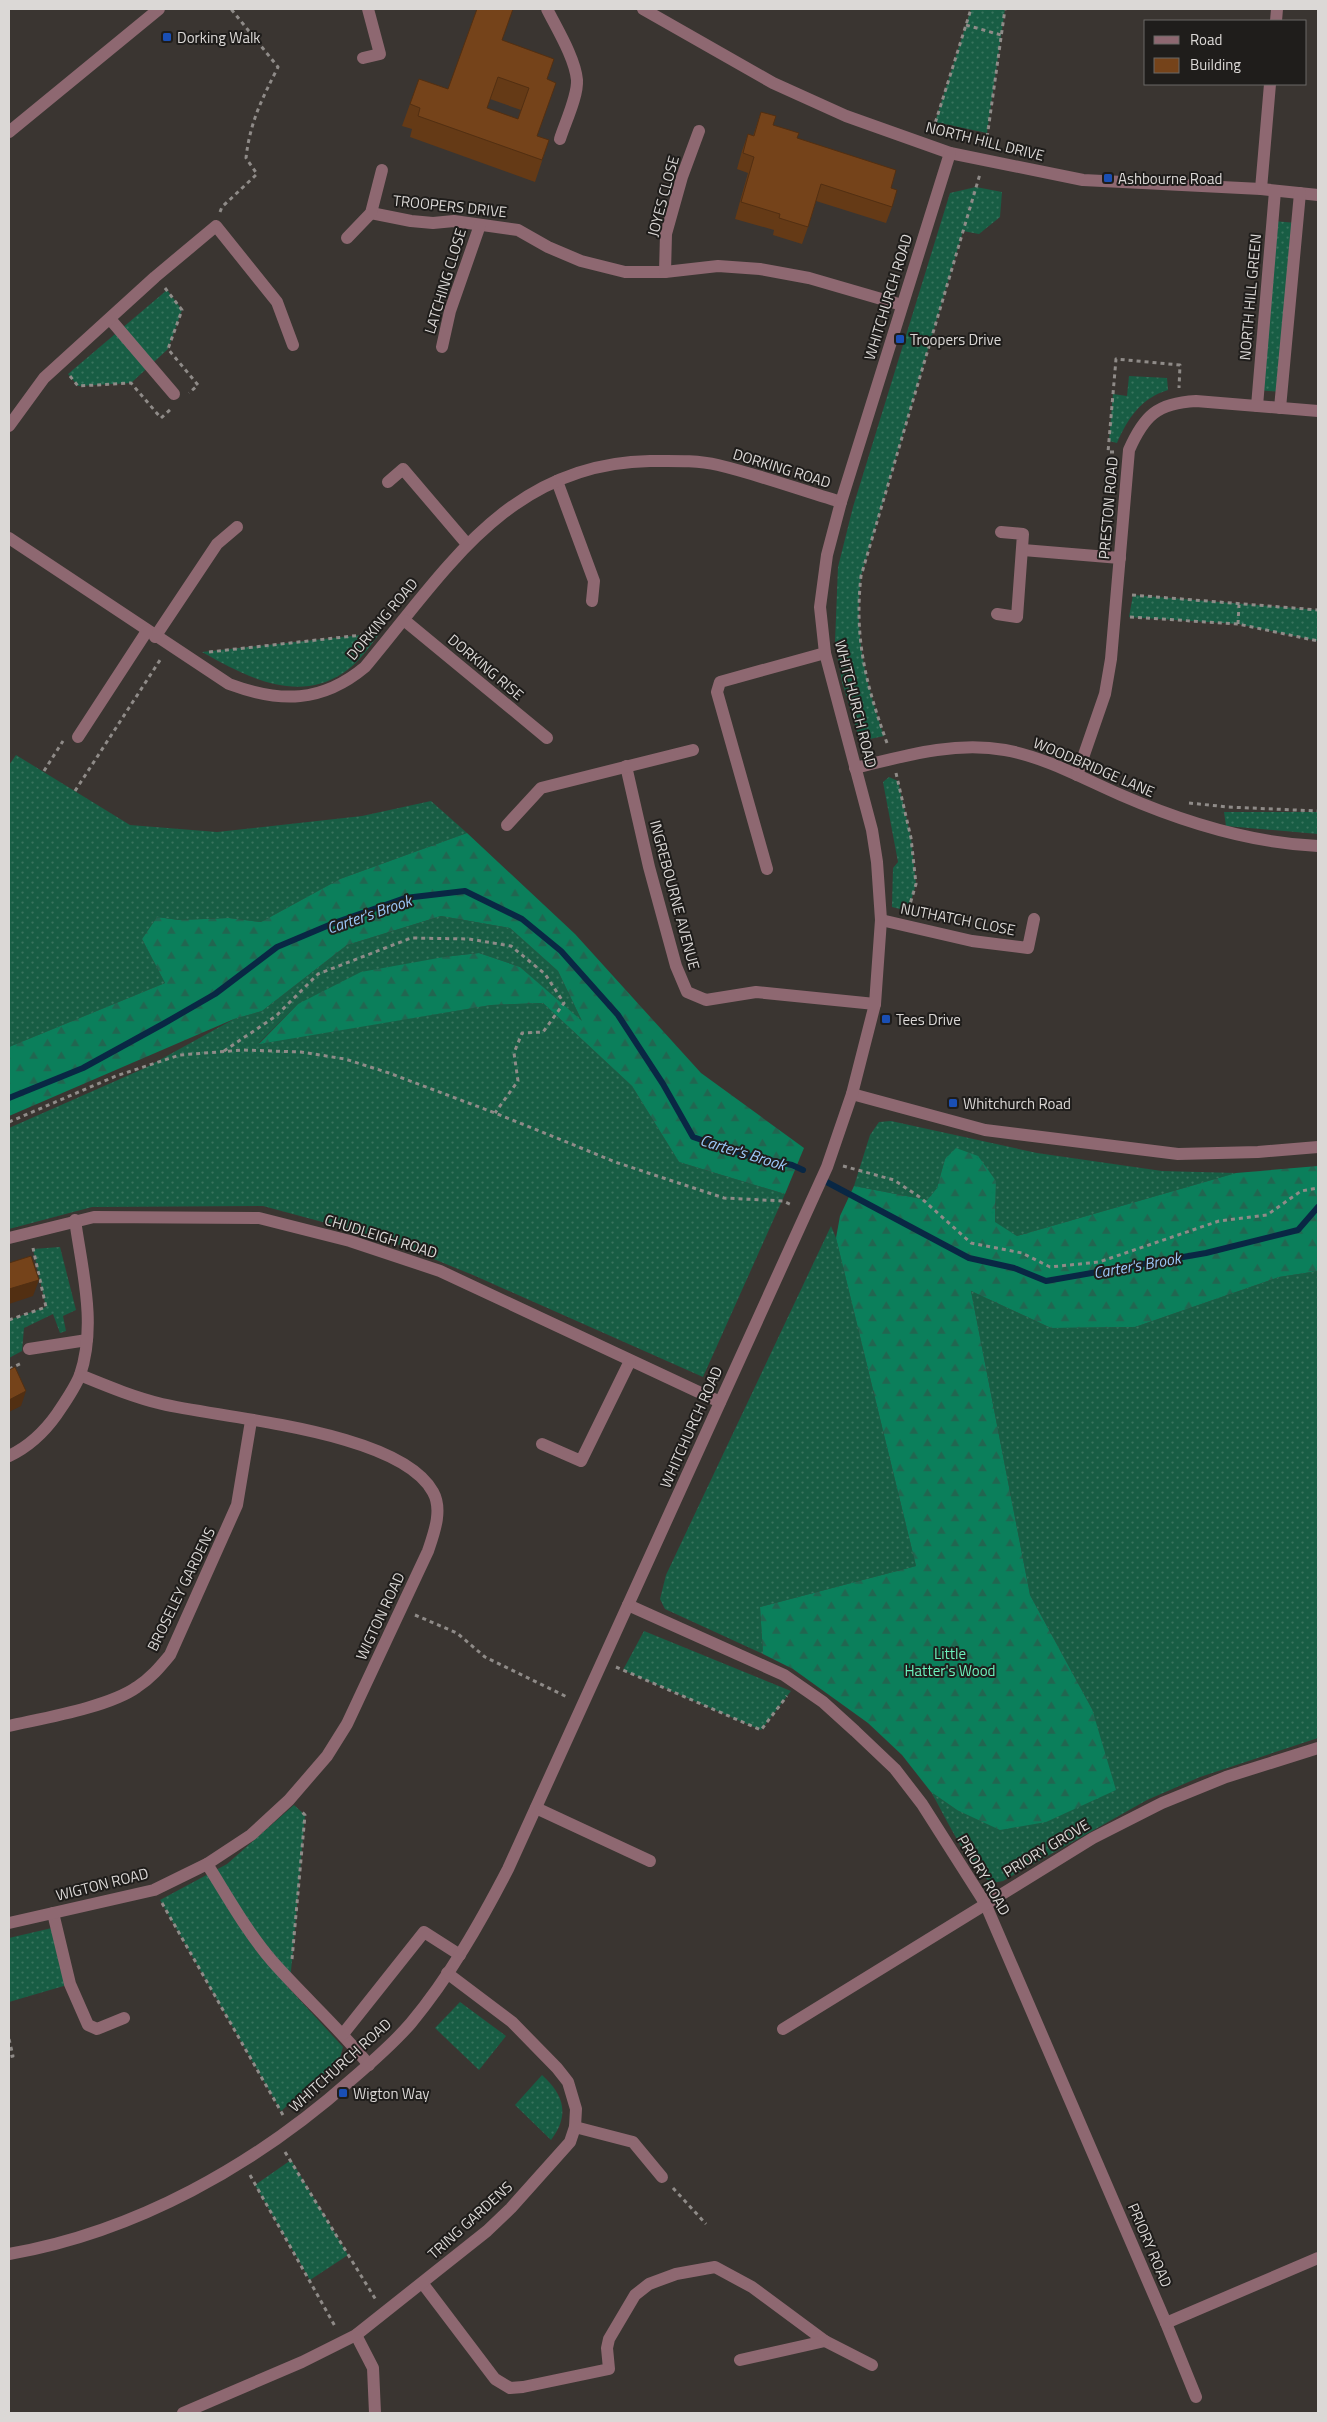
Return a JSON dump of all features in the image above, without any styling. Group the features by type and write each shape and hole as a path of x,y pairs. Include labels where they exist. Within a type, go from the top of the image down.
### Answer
{"street":[{"path":"9,132 159,9"},
{"path":"363,58 380,54 368,9"},
{"path":"547,9 566,46 577,79 576,90 560,139"},
{"name":"NORTH HILL DRIVE","path":"644,9 773,83 846,116 950,153 1083,180 1261,189 1318,194"},
{"path":"1261,189 1270,85"},
{"name":"JOYES CLOSE","path":"665,272 666,234 682,177 699,131"},
{"name":"WHITCHURCH ROAD","path":"9,2254 52,2245 130,2219 203,2186 312,2115 369,2065 411,2023 460,1954 477,1927 508,1869 815,1195 827,1167 852,1094 875,1004 881,920 877,862 873,838 824,653 820,607 827,555 841,502 950,153"},
{"name":"TROOPERS DRIVE","path":"347,238 371,213 382,170"},
{"name":"NORTH HILL GREEN","path":"1257,406 1275,191"},
{"path":"1280,408 1300,193"},
{"name":"TROOPERS DRIVE","path":"371,213 410,221 434,223 454,221 518,230 548,247 600,266 625,272 665,272 718,266 760,269 809,278 902,306"},
{"name":"LATCHING CLOSE","path":"442,346 450,311 480,225"},
{"path":"9,426 44,378 216,226 277,302 293,345"},
{"path":"110,319 174,394"},
{"name":"PRESTON ROAD","path":"1077,775 1105,694 1115,616 1129,454 1140,426 1154,412 1179,402 1318,411"},
{"name":"DORKING ROAD","path":"9,538 169,646 229,684 245,690 276,697 302,696 326,691 348,681 365,667 467,544 517,502 557,481 589,469 618,463 692,461 718,465 841,502"},
{"path":"388,482 403,469 467,544"},
{"path":"557,481 594,581 592,601"},
{"path":"78,737 217,544 237,527"},
{"path":"997,614 1017,617 1023,550 1023,534 1001,532"},
{"path":"1023,550 1120,558"},
{"name":"DORKING RISE","path":"404,620 547,738"},
{"path":"767,869 717,692 718,687 720,682 824,653"},
{"name":"WOODBRIDGE LANE","path":"855,768 965,746 1005,750 1077,775 1152,809 1215,830 1318,846"},
{"path":"507,825 541,788 693,750"},
{"name":"INGREBOURNE AVENUE","path":"626,766 676,966 687,992 706,1000 756,992 875,1004"},
{"name":"NUTHATCH CLOSE","path":"881,920 972,941 1028,948 1034,919"},
{"path":"852,1094 985,1130 1178,1154 1258,1152 1318,1147"},
{"name":"CHUDLEIGH ROAD","path":"9,1238 75,1220 94,1217 259,1218 350,1241 440,1271 720,1402"},
{"path":"9,1456 18,1452 48,1427 66,1401 80,1375 87,1340 88,1318 75,1220"},
{"path":"29,1349 87,1340"},
{"path":"542,1444 581,1462 630,1361"},
{"name":"WIGTON ROAD","path":"9,1923 154,1890 207,1864 251,1835 289,1800 327,1756 347,1724 428,1551 436,1528 438,1510 435,1494 417,1471 405,1463 353,1442 313,1430 251,1421 162,1404 126,1394 80,1375"},
{"name":"BROSELEY GARDENS","path":"9,1726 113,1700 136,1689 153,1675 164,1662 188,1617 231,1522 237,1505 251,1421"},
{"name":"PRIORY ROAD","path":"628,1605 784,1675 796,1683 823,1702 894,1769 922,1804 985,1903 1196,2397"},
{"name":"PRIORY GROVE","path":"783,2029 1093,1838 1162,1803 1226,1777 1318,1748"},
{"path":"536,1808 650,1861"},
{"path":"207,1864 247,1928 272,1960 343,2034 369,2065"},
{"path":"53,1913 70,1984 88,2025 97,2029 124,2018"},
{"path":"343,2034 424,1932 460,1954"},
{"name":"TRING GARDENS","path":"183,2413 356,2335 423,2284 487,2231 511,2208 570,2142 575,2127 576,2109 572,2092 557,2068 512,2022 447,1972"},
{"path":"575,2127 633,2142 662,2176"},
{"path":"1166,2323 1318,2258"},
{"path":"423,2284 495,2380 510,2388 524,2387 609,2369 608,2339 635,2295 649,2284 676,2274 715,2267 752,2287 825,2341 872,2365"},
{"path":"356,2335 373,2368 375,2413"},
{"path":"740,2360 825,2341"}],"path":[{"path":"216,226 222,206 257,174 246,158 248,134 258,106 278,67 231,9"},
{"path":"928,145 971,9"},
{"path":"904,926 916,884 911,838 893,759 871,695 861,656 858,617 861,576 984,160 1005,9"},
{"path":"966,25 1001,34"},
{"path":"1129,454 1108,452 1116,359 1180,365 1179,402"},
{"path":"1117,594 1318,610"},
{"path":"1238,624 1239,605"},
{"path":"1115,616 1238,624 1318,641"},
{"path":"183,654 394,632"},
{"path":"75,791 169,646"},
{"path":"1184,802 1228,808 1318,811"},
{"path":"222,1052 276,1016 318,974 411,938 469,939 511,946 545,974 564,1003 542,1032 522,1033 514,1053 518,1082 495,1113"},
{"path":"9,1122 116,1076 180,1055 243,1050 301,1052 345,1059 495,1113 618,1163 724,1198 783,1201 791,1204"},
{"path":"841,1165 894,1180 921,1198 971,1243 1022,1253 1050,1267 1099,1262 1219,1221 1267,1215 1302,1191 1318,1188"},
{"path":"9,1320 46,1307 29,1232"},
{"path":"401,1609 457,1633 485,1657 583,1705"},
{"path":"603,1661 761,1730 796,1683"},
{"path":"289,1800 305,1814 290,1980"},
{"path":"154,1890 292,2129"},
{"path":"9,2039 13,2056 9,2057"},
{"path":"276,2139 291,2160 384,2312"},
{"path":"243,2161 343,2342"},
{"path":"662,2176 706,2224"}],"green space":[{"path":"971,9 1005,9 987,133 935,122"},
{"path":"976,187 1002,192 1000,217 979,234 963,231 861,576 859,598 860,638 871,696 884,736 860,741 842,682 835,642 838,567 853,507 950,193"},
{"path":"1273,221 1297,223 1281,392 1258,390"},
{"path":"167,290 182,310 168,349 131,383 78,386 68,374"},
{"path":"1129,376 1167,378 1168,390 1150,398 1136,410 1117,443 1109,441 1113,394 1127,396"},
{"path":"1133,595 1318,610 1318,641 1238,624 1129,617"},
{"path":"380,633 349,669 325,682 307,686 271,683 236,670 202,652"},
{"path":"16,755 130,825 217,832 362,816 431,801 467,833 340,879 261,922 229,918 179,920 157,917 142,939 165,983 9,1047 9,765"},
{"path":"889,777 898,781 911,838 916,884 908,911 892,907 893,868 898,862 883,782"},
{"path":"1224,812 1318,812 1318,834 1226,826"},
{"path":"467,833 575,934 701,1073 804,1148 785,1194 679,1162 632,1086 543,1003 491,1005 259,1044 298,1004 361,972 444,957 479,953 520,967 582,1021 558,971 510,928 441,916 347,945 262,1011 234,1019 9,1116 9,1047 165,983 142,939 157,917 179,920 229,918 261,922 340,879"},
{"path":"441,916 510,928 558,971 583,1023 520,967 479,953 444,957 298,1004 259,1043 491,1005 543,1003 632,1086 679,1162 785,1194 703,1377 473,1275 382,1238 263,1206 92,1207 9,1229 9,1128 145,1068 234,1019 262,1011 347,945"},
{"path":"891,1121 1037,1153 1162,1171 1236,1173 1017,1236 995,1223 996,1181 945,1159 937,1188 927,1200 854,1186 870,1135 879,1122"},
{"name":"Little Hatter's Wood","path":"956,1148 978,1156 996,1181 995,1222 1017,1236 1236,1173 1318,1166 1318,1271 1279,1277 1135,1327 1051,1328 971,1291 1030,1595 1092,1709 1116,1790 1046,1822 1000,1830 957,1810 931,1792 902,1755 868,1723 793,1669 763,1654 760,1607 916,1566 836,1238 840,1216 854,1186 927,1200 937,1188 945,1159"},
{"path":"831,1226 836,1238 916,1566 760,1607 763,1654 665,1609 660,1599 666,1575"},
{"path":"60,1247 76,1310 63,1316 66,1331 60,1333 53,1314 24,1328 22,1351 9,1358 9,1320 46,1307 33,1249"},
{"path":"1318,1271 1318,1738 1200,1777 1147,1800 1003,1881 992,1883 974,1866 931,1792 957,1810 1092,1709 1030,1595 971,1291 1051,1328 1135,1327 1279,1277"},
{"path":"644,1631 791,1691 761,1730 623,1670"},
{"path":"294,1805 305,1815 290,1980 286,1985 343,2047 339,2061 281,2111 160,1900 227,1864"},
{"path":"52,1928 67,1985 9,2002 9,1938"},
{"path":"460,2002 506,2036 479,2070 435,2028"},
{"path":"542,2075 555,2090 562,2106 561,2122 551,2140 515,2105"},
{"path":"291,2160 348,2255 310,2280 255,2185"}],"building":[{"path":"477,9 513,9 502,40 554,59 547,79 556,83 537,136 549,140 542,160 418,116 420,108 410,104 419,79 448,89","holes":["498,77 529,88 518,119 487,108"]},
{"path":"761,112 776,116 773,125 799,133 797,138 896,170 891,188 897,190 892,207 821,184 808,227 779,218 780,214 741,202 754,157 743,153 748,134 754,136"},
{"path":"31,1256 39,1280 9,1289 9,1263"},
{"path":"15,1367 26,1391 9,1400 9,1370"}],"waterway":[{"name":"Carter's Brook","path":"9,1098 83,1068 163,1024 215,994 277,947 334,923 405,898 465,891 522,919 561,951 618,1015 663,1084 693,1137 746,1155 792,1165 803,1170"},
{"name":"Carter's Brook","path":"821,1179 969,1258 1014,1268 1046,1281 1206,1253 1298,1230 1318,1207"}],"place":[{"name":"Dorking Walk","path":"167,37"},
{"name":"Ashbourne Road","path":"1108,178"},
{"name":"Troopers Drive","path":"900,339"},
{"name":"Tees Drive","path":"886,1019"},
{"name":"Whitchurch Road","path":"953,1103"},
{"name":"Wigton Way","path":"343,2093"}]}
